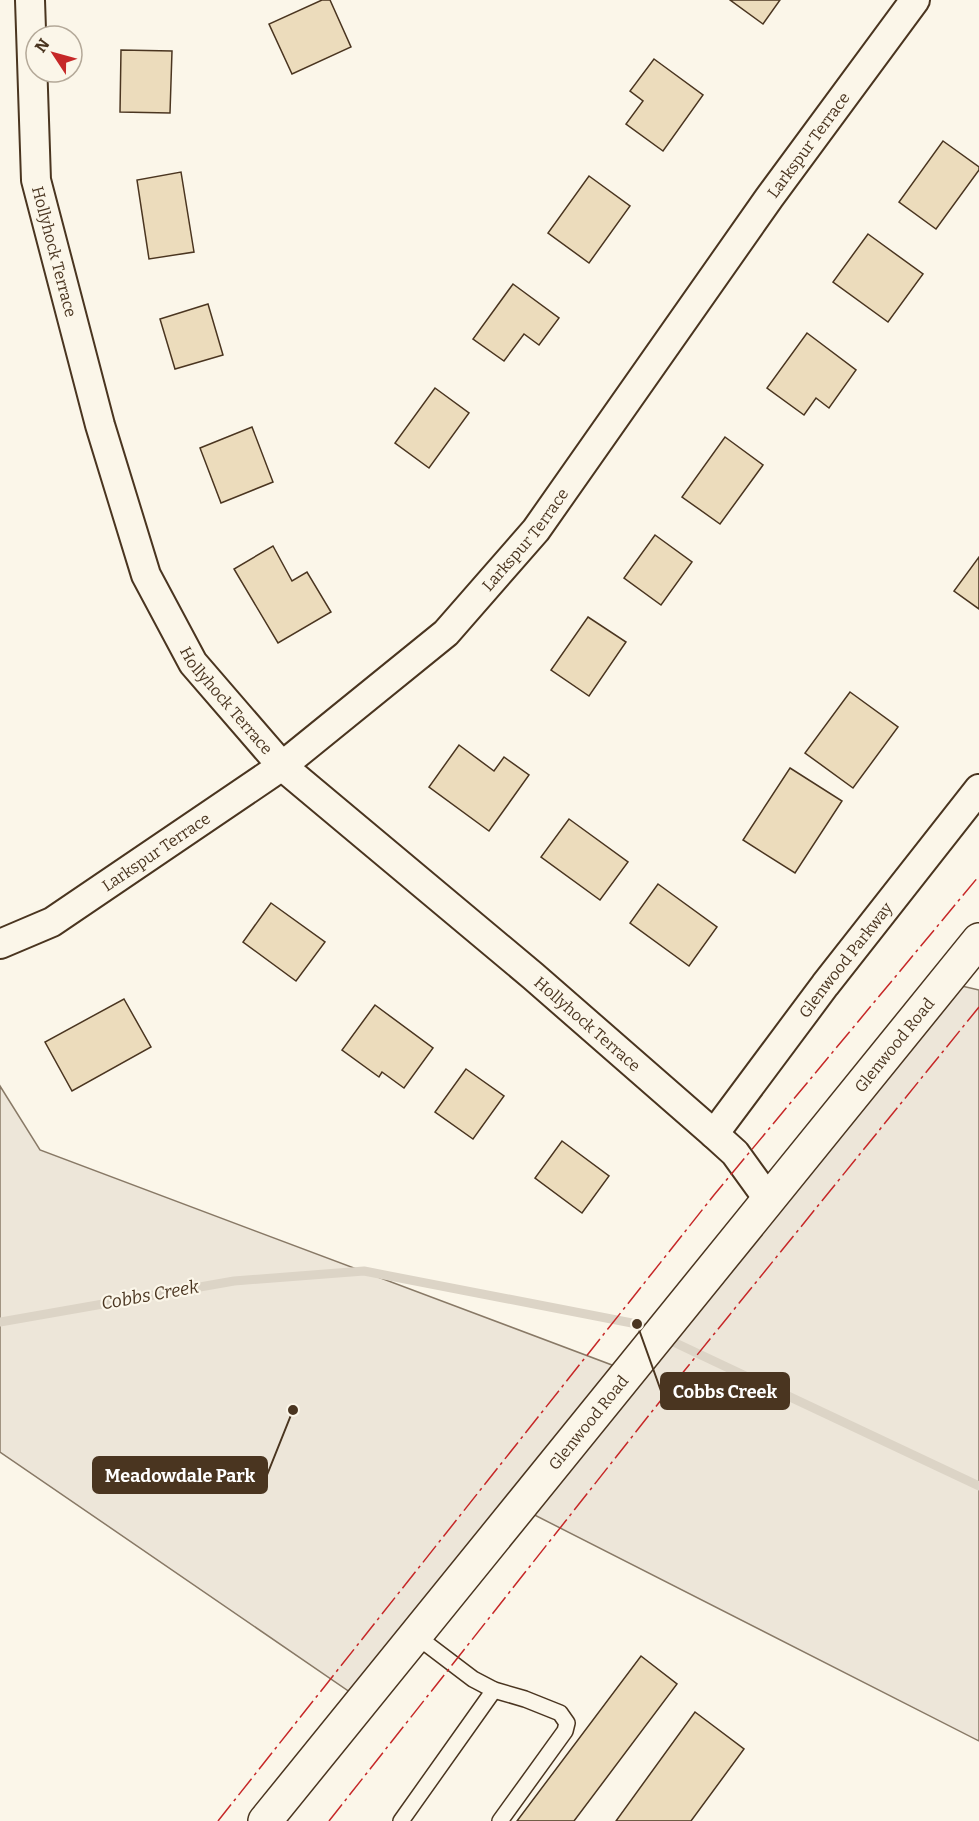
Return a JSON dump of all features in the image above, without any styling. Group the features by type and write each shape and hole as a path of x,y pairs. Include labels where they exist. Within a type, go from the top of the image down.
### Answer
{"main road":[{"name":"Glenwood Road","path":"265,1821 979,940"}],"street":[{"name":"Hollyhock Terrace","path":"30,0 36,180 100,425 146,575 193,663 282,765 533,976 714,1134 735,1153 769,1200"},
{"name":"Larkspur Terrace","path":"0,944 52,922 282,765 446,633 536,530 769,198 915,0"},
{"name":"Glenwood Parkway","path":"714,1134 825,985 979,789"}],"lane":[{"path":"416,1635 473,1679 494,1690 560,1713 567,1724 565,1731 500,1821"},
{"path":"401,1821 494,1690"}],"shaded area":[{"path":"936,980 979,990 979,1741 511,1503 363,1701 0,1452 0,1086 40,1150 620,1368"}],"building":[{"path":"322,0 330,0 351,47 292,74 269,24"},
{"path":"730,0 780,0 763,24"},
{"path":"121,50 172,51 170,113 120,112"},
{"path":"654,59 703,95 663,151 626,124 643,101 630,91"},
{"path":"943,141 979,167 979,170 936,229 899,202"},
{"path":"181,172 194,252 149,259 137,180"},
{"path":"589,176 630,206 589,263 548,233"},
{"path":"868,234 923,274 888,322 833,282"},
{"path":"513,284 559,318 539,345 524,334 504,361 473,339"},
{"path":"208,304 223,355 175,369 160,319"},
{"path":"807,333 856,370 829,408 816,398 804,415 767,388"},
{"path":"435,388 469,413 429,468 395,443"},
{"path":"252,427 273,482 221,503 200,448"},
{"path":"725,437 763,465 720,524 682,497"},
{"path":"655,535 692,562 661,605 624,578"},
{"path":"273,546 292,581 307,572 331,612 278,643 234,569"},
{"path":"979,557 979,609 954,591"},
{"path":"588,617 626,642 589,696 551,670"},
{"path":"850,692 898,727 853,788 805,753"},
{"path":"459,745 494,771 504,757 529,775 489,831 429,787"},
{"path":"790,768 842,801 795,873 743,840"},
{"path":"569,819 628,862 600,900 541,857"},
{"path":"658,884 717,927 689,966 630,923"},
{"path":"271,903 325,942 296,981 243,942"},
{"path":"124,999 151,1047 72,1091 45,1042"},
{"path":"375,1005 433,1048 404,1088 382,1072 379,1077 342,1050"},
{"path":"466,1069 504,1096 473,1139 435,1112"},
{"path":"562,1141 609,1176 582,1213 535,1178"},
{"path":"641,1656 677,1684 574,1821 517,1821"},
{"path":"695,1712 744,1749 691,1821 616,1821"}],"waterway":[{"name":"Cobbs Creek","path":"0,1322 234,1281 364,1271 637,1324 653,1332"},
{"name":"Cobbs Creek","path":"665,1338 979,1486"}],"power":[{"path":"218,1821 714,1195 979,876"},
{"path":"329,1821 676,1381 979,1007"}],"place":[{"name":"Cobbs Creek","path":"637,1324"},
{"name":"Meadowdale Park","path":"293,1410"}]}
